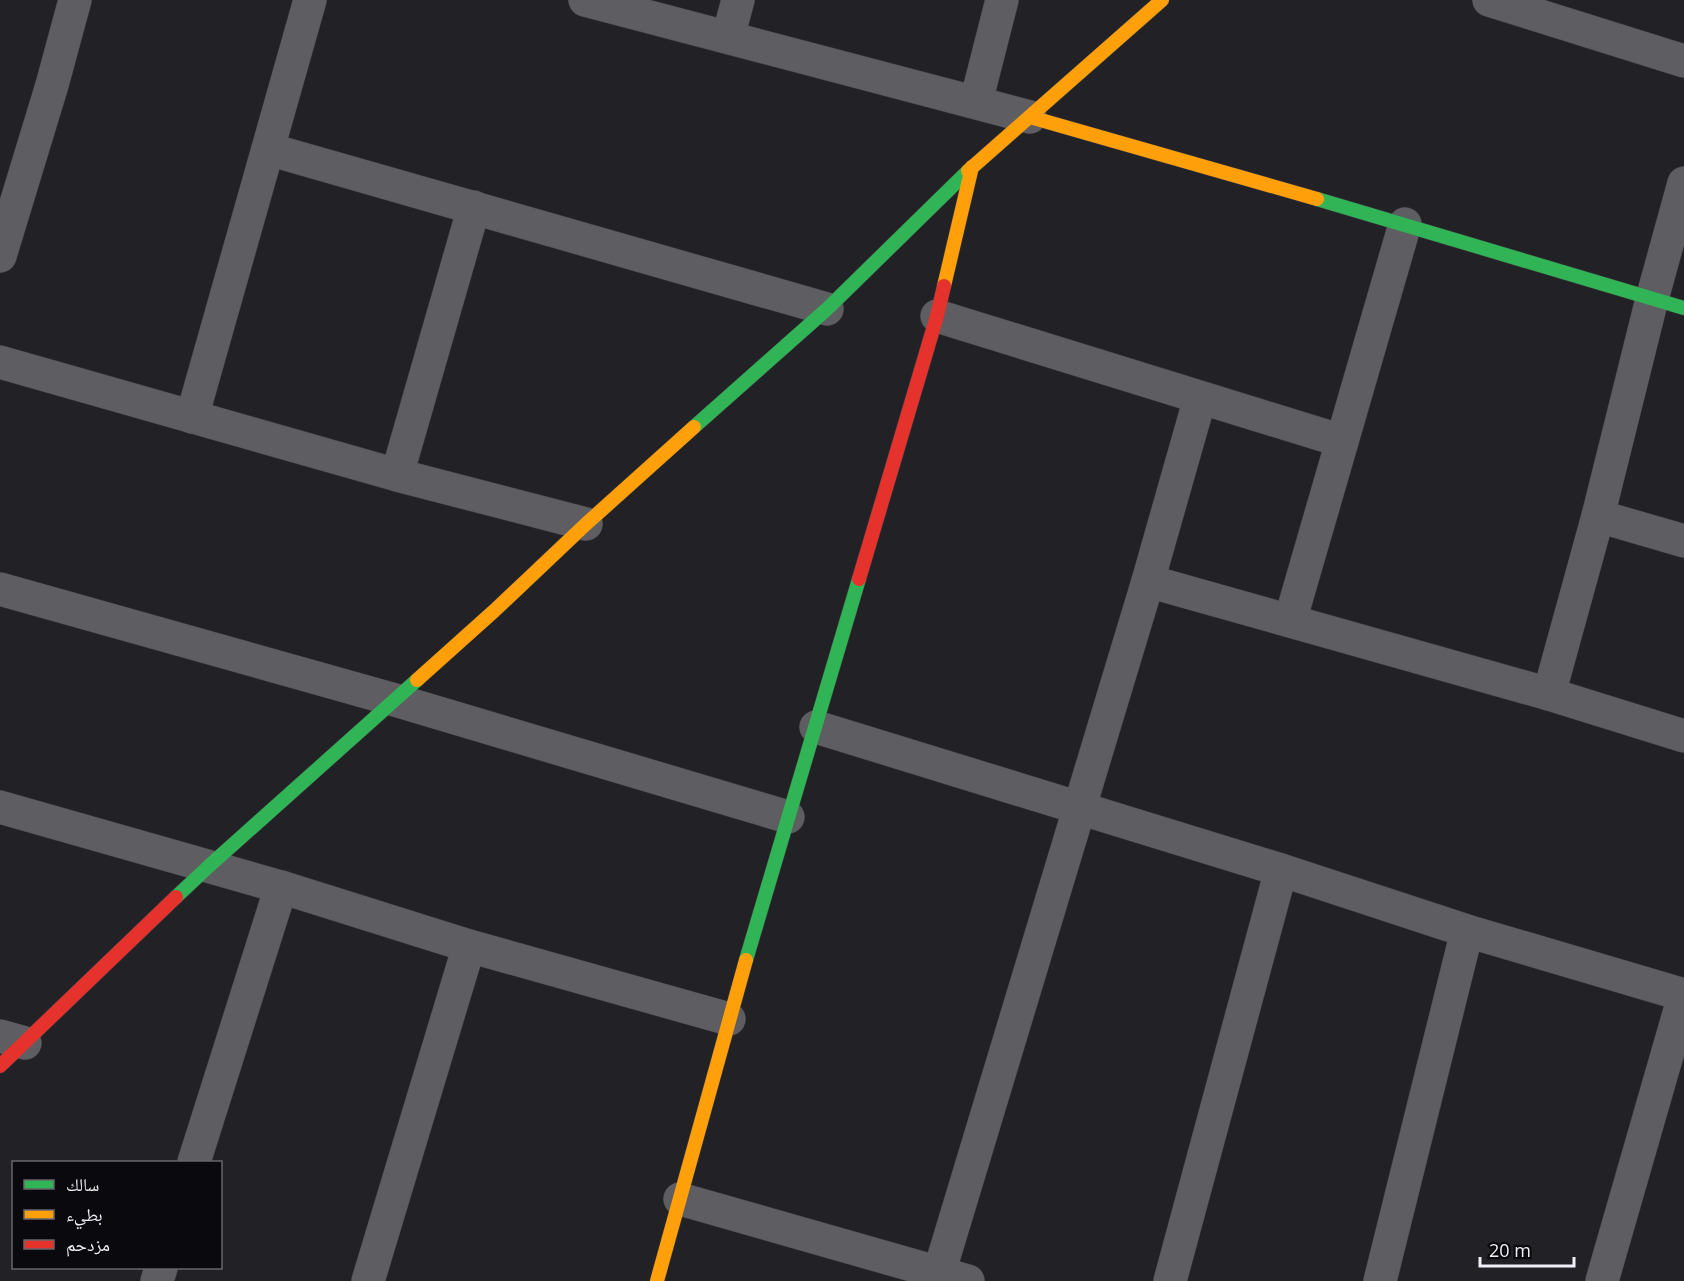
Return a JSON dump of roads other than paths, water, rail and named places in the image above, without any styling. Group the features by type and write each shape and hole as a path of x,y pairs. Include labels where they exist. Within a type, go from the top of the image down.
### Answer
{"street":[{"path":"0,256 52,85 75,0"},
{"path":"192,417 310,0"},
{"path":"585,0 1030,117 1405,224 1684,308"},
{"path":"728,37 738,0"},
{"path":"976,102 1002,0"},
{"path":"0,1066 13,1039 494,611 586,524 827,309 972,167 1162,0"},
{"path":"1489,0 1684,61"},
{"path":"268,149 827,309"},
{"path":"657,1281 729,1019 937,316 972,167"},
{"path":"1549,694 1598,516 1652,299 1684,183"},
{"path":"397,475 474,207"},
{"path":"1290,621 1405,224"},
{"path":"937,316 1342,441"},
{"path":"0,362 397,475 586,524"},
{"path":"680,1199 953,1277 1080,808 1200,398"},
{"path":"1598,516 1684,541"},
{"path":"1148,581 1549,694 1684,736"},
{"path":"0,590 395,700 788,817"},
{"path":"816,727 1281,870 1467,931 1684,995 1602,1281"},
{"path":"0,807 281,887 469,946 729,1019"},
{"path":"1170,1281 1281,870"},
{"path":"194,1161 281,887"},
{"path":"1380,1281 1467,931"},
{"path":"368,1281 469,946"}]}
